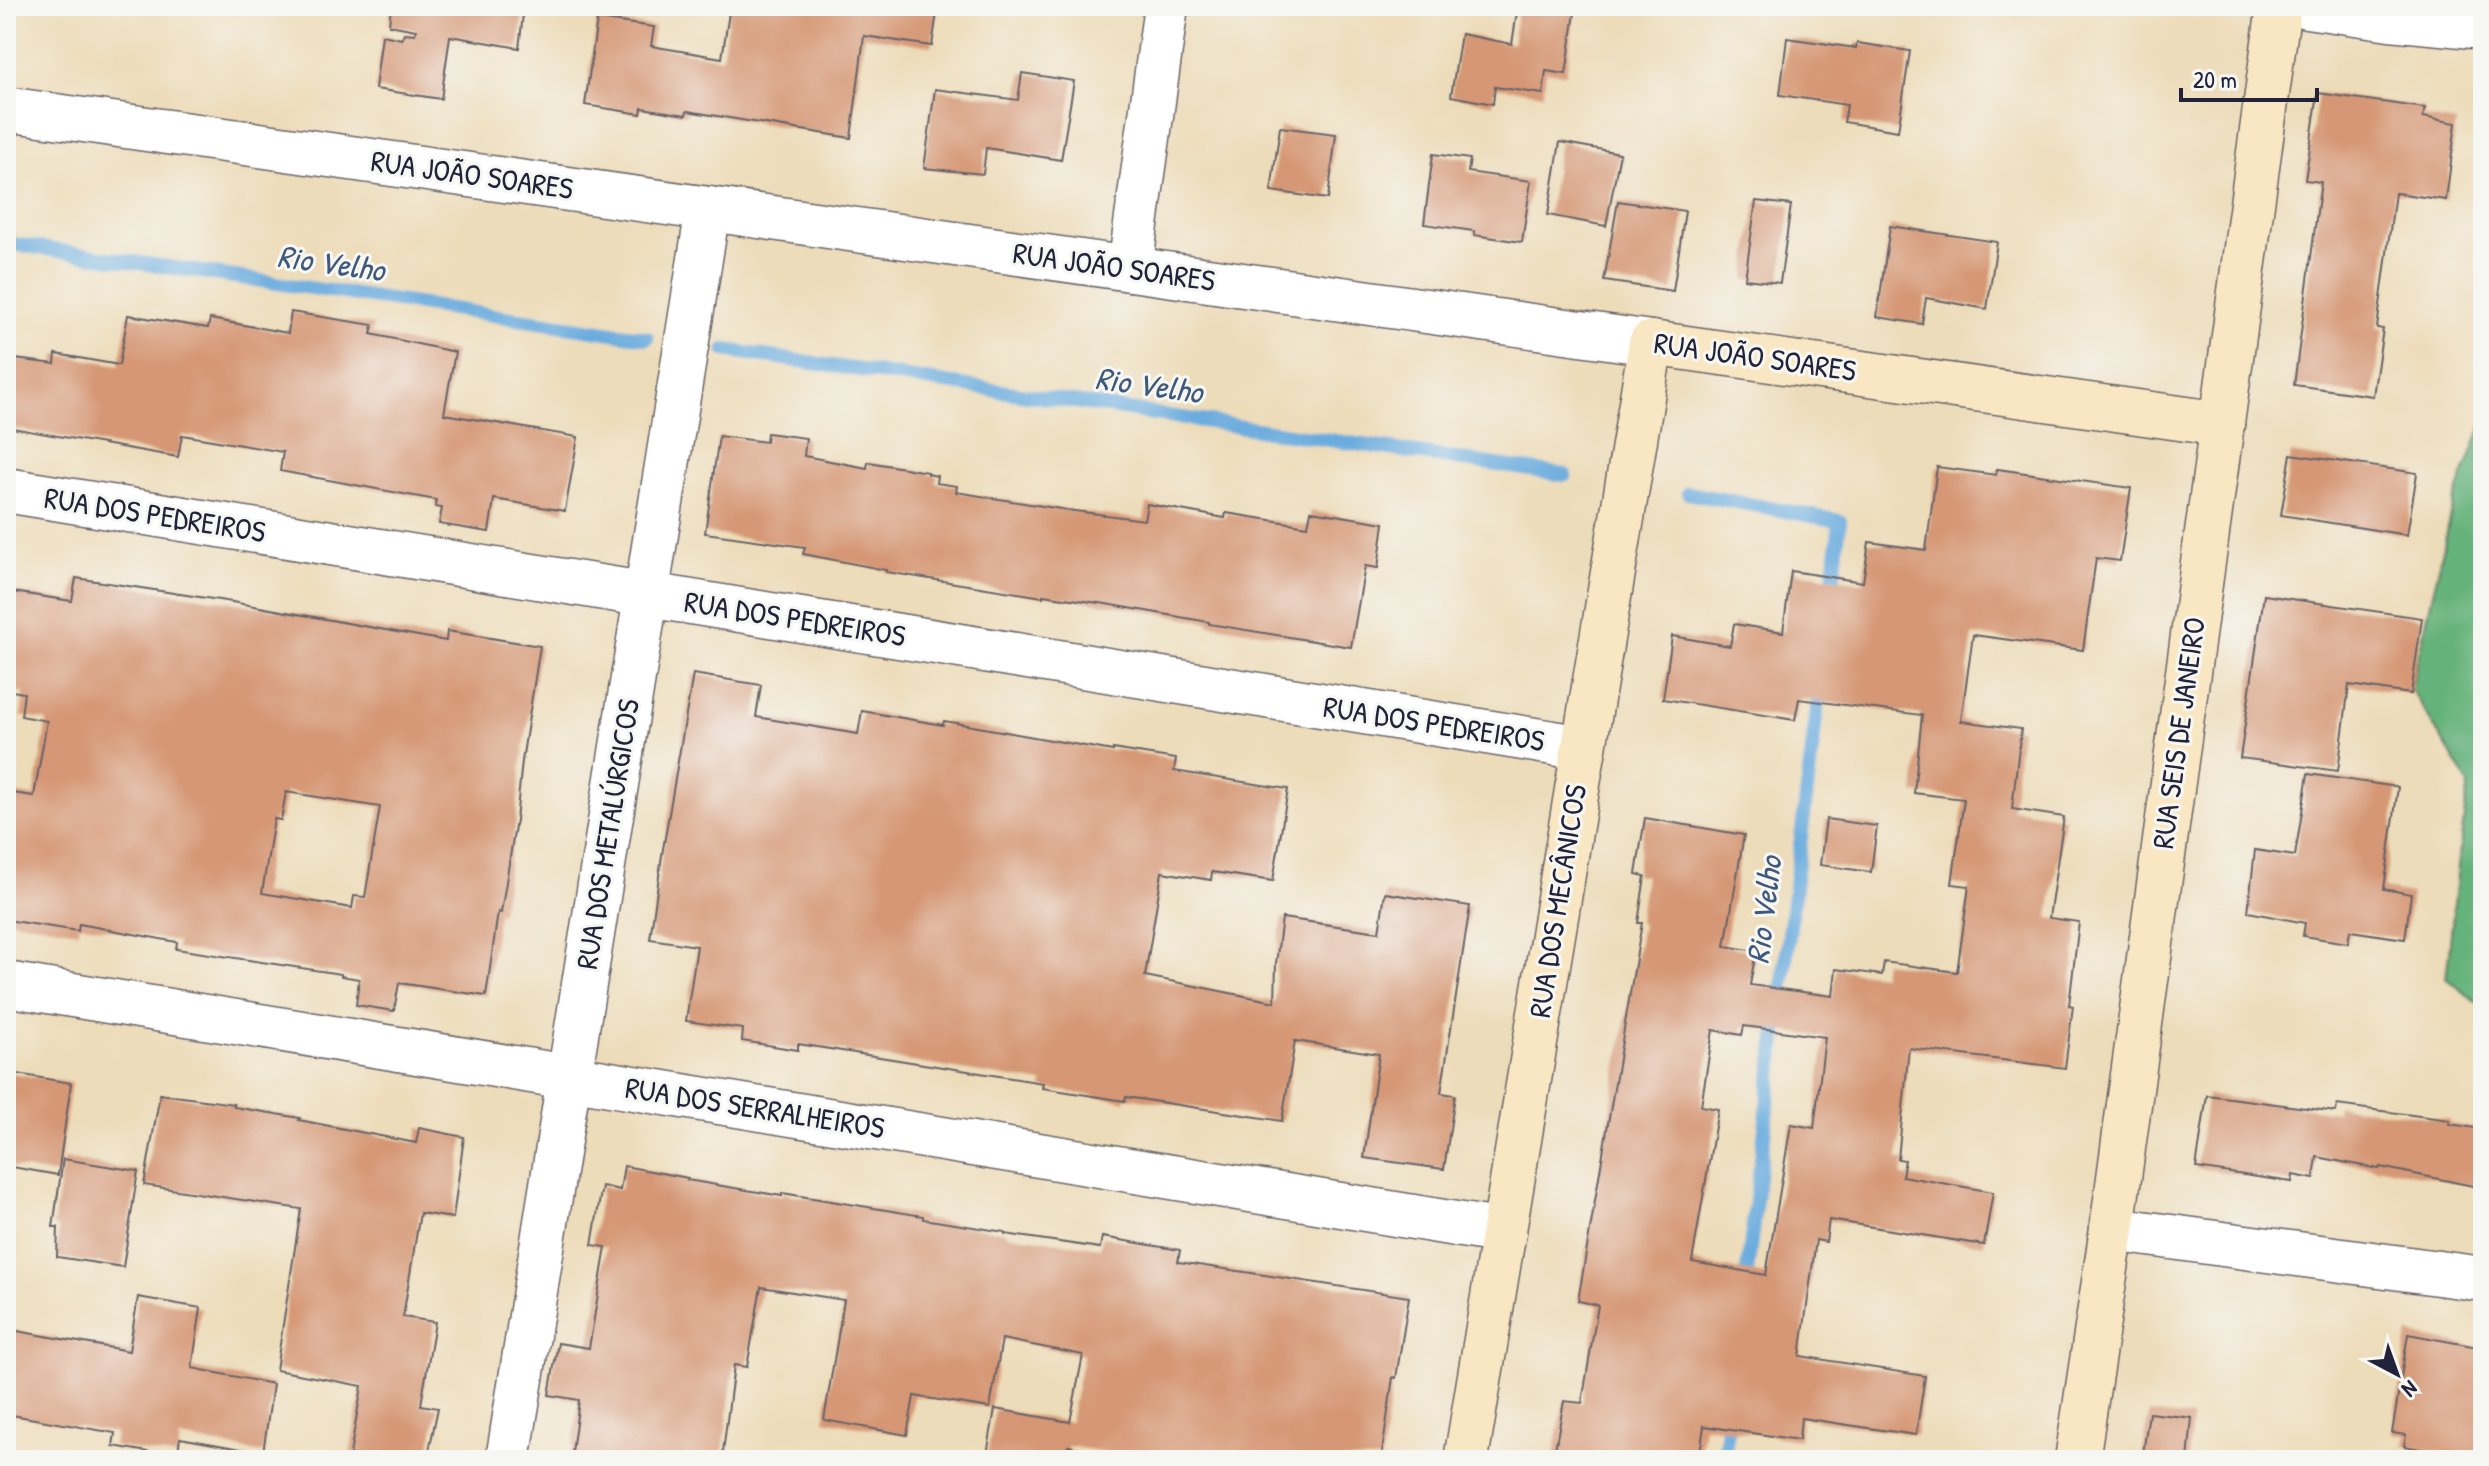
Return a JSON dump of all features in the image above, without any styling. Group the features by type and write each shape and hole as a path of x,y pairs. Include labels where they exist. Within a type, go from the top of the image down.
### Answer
{"main road":[{"name":"RUA SEIS DE JANEIRO","path":"2077,1460 2112,1229 2279,6"},
{"name":"RUA JOÃO SOARES","path":"1651,343 2222,424"},
{"name":"RUA DOS MECÂNICOS","path":"1466,1460 1651,343"}],"street":[{"path":"1130,269 1166,6"},
{"path":"2307,6 2483,27"},
{"name":"RUA JOÃO SOARES","path":"6,109 1651,343"},
{"name":"RUA DOS METALÚRGICOS","path":"508,1460 708,209"},
{"name":"RUA DOS PEDREIROS","path":"6,490 1584,748"},
{"name":"RUA DOS SERRALHEIROS","path":"6,984 1504,1232"},
{"path":"2112,1229 2483,1279"}],"green space":[{"path":"2483,423 2483,1007 2446,978 2469,784 2411,689 2454,501"}],"building":[{"path":"391,6 524,6 519,48 450,36 441,99 375,89 382,35 402,39 404,33 415,34 416,30 389,25"},
{"path":"730,6 938,6 932,46 864,36 851,138 687,111 686,115 642,108 641,114 585,105 597,19 654,27 651,46 722,58"},
{"path":"1518,6 1576,6 1566,74 1546,71 1543,94 1495,87 1493,104 1451,96 1461,34 1512,44"},
{"path":"1787,38 1856,48 1857,43 1910,51 1898,131 1844,122 1847,105 1780,95"},
{"path":"1022,73 1074,81 1061,160 986,148 983,174 924,168 935,89 1018,100"},
{"path":"2318,93 2425,108 2423,117 2456,123 2446,200 2395,193 2377,328 2383,329 2373,396 2294,385 2321,182 2305,180"},
{"path":"1280,127 1336,134 1328,199 1271,191"},
{"path":"1560,142 1620,153 1606,226 1548,215"},
{"path":"1433,154 1470,159 1468,172 1531,181 1522,242 1424,224"},
{"path":"1618,201 1685,211 1673,291 1604,281"},
{"path":"1756,201 1791,205 1780,283 1745,279"},
{"path":"1890,226 1997,242 1987,309 1926,298 1922,324 1877,317"},
{"path":"291,312 373,325 371,334 455,352 444,414 578,437 565,511 494,499 489,532 439,524 442,508 435,507 436,500 280,471 283,452 182,435 178,457 6,427 6,358 55,364 56,354 119,365 128,315 208,328 210,319 288,333"},
{"path":"767,433 806,438 804,456 867,468 868,462 928,472 937,476 936,483 957,486 956,492 1067,510 1144,520 1147,504 1225,518 1226,513 1308,526 1311,511 1384,523 1378,568 1365,566 1351,647 1106,604 886,572 803,554 805,547 705,533 719,436 766,442"},
{"path":"2291,454 2417,473 2407,535 2281,515"},
{"path":"1937,467 1996,475 1997,469 2131,488 2120,561 2096,558 2083,650 1973,635 1961,721 2021,729 2012,809 2064,817 2049,918 2079,922 2065,1068 1909,1048 1898,1159 1905,1160 1902,1176 1993,1192 1984,1245 1829,1220 1826,1242 1816,1240 1800,1356 1925,1376 1916,1435 1801,1418 1799,1440 1704,1426 1699,1460 1553,1460 1564,1401 1582,1403 1598,1305 1578,1301 1642,923 1638,923 1645,876 1636,874 1645,818 1744,835 1725,946 1756,951 1750,985 1833,996 1836,969 1882,975 1884,962 1957,972 1969,886 1952,884 1964,799 1914,793 1922,715 1799,699 1795,720 1663,699 1672,636 1730,646 1734,624 1783,632 1791,571 1863,582 1869,542 1926,550","holes":["1744,1026 1825,1037 1814,1128 1791,1124 1766,1275 1692,1262 1718,1109 1701,1106 1713,1030 1742,1035"]},
{"path":"76,578 232,602 446,641 447,631 540,646 516,820 486,996 399,983 394,1011 356,1005 359,979 341,974 176,949 177,942 79,924 78,931 6,920 6,792 34,796 47,721 21,716 24,693 6,690 6,591 72,601","holes":["286,792 380,807 365,897 354,896 352,908 262,893 274,819 281,820"]},
{"path":"2264,595 2422,618 2411,694 2349,685 2338,771 2240,758"},
{"path":"693,674 761,685 756,717 858,734 862,711 943,725 944,721 1176,759 1174,771 1288,789 1273,881 1212,872 1211,880 1162,872 1145,976 1275,1002 1282,918 1379,932 1385,893 1470,906 1441,1093 1455,1095 1444,1169 1364,1158 1379,1054 1295,1041 1282,1121 1126,1097 1125,1101 1042,1088 1043,1083 798,1044 798,1050 742,1041 743,1029 686,1021 697,946 650,939"},
{"path":"2308,774 2398,787 2384,889 2411,894 2405,939 2350,931 2348,943 2303,936 2305,923 2248,912 2255,850 2295,856"},
{"path":"1826,819 1877,826 1871,872 1820,865"},
{"path":"6,1072 71,1083 58,1175 6,1166"},
{"path":"160,1094 234,1104 234,1107 416,1143 419,1128 464,1137 453,1218 420,1213 403,1317 435,1322 421,1405 438,1408 427,1460 349,1460 362,1386 276,1370 301,1209 144,1185"},
{"path":"2207,1095 2336,1112 2337,1105 2450,1120 2449,1124 2483,1129 2483,1188 2317,1157 2314,1179 2293,1175 2292,1182 2196,1168"},
{"path":"63,1159 138,1171 123,1267 57,1257 58,1227 53,1227"},
{"path":"624,1166 782,1196 782,1193 923,1216 923,1219 1005,1234 1100,1248 1102,1237 1180,1250 1178,1262 1409,1297 1381,1460 1153,1460 1068,1446 1065,1460 986,1460 995,1409 1070,1422 1083,1355 1002,1339 990,1408 914,1396 907,1435 824,1420 844,1300 761,1287 747,1367 734,1365 722,1460 571,1460 579,1400 549,1395 558,1343 589,1348 606,1247 592,1245 602,1186 620,1190"},
{"path":"138,1297 201,1308 192,1368 273,1384 263,1453 180,1438 177,1457 113,1446 115,1433 6,1414 6,1329 129,1351"},
{"path":"2408,1334 2483,1348 2483,1460 2404,1446 2406,1435 2392,1433"},
{"path":"2149,1413 2192,1418 2188,1460 2142,1460"}],"waterway":[{"name":"Rio Velho","path":"6,243 647,338"},
{"name":"Rio Velho","path":"725,350 1565,475"},
{"name":"Rio Velho","path":"1688,493 1840,521 1832,593"},
{"name":"Rio Velho","path":"1745,1288 1820,686"},
{"name":"Rio Velho","path":"1724,1460 1730,1412"}]}
